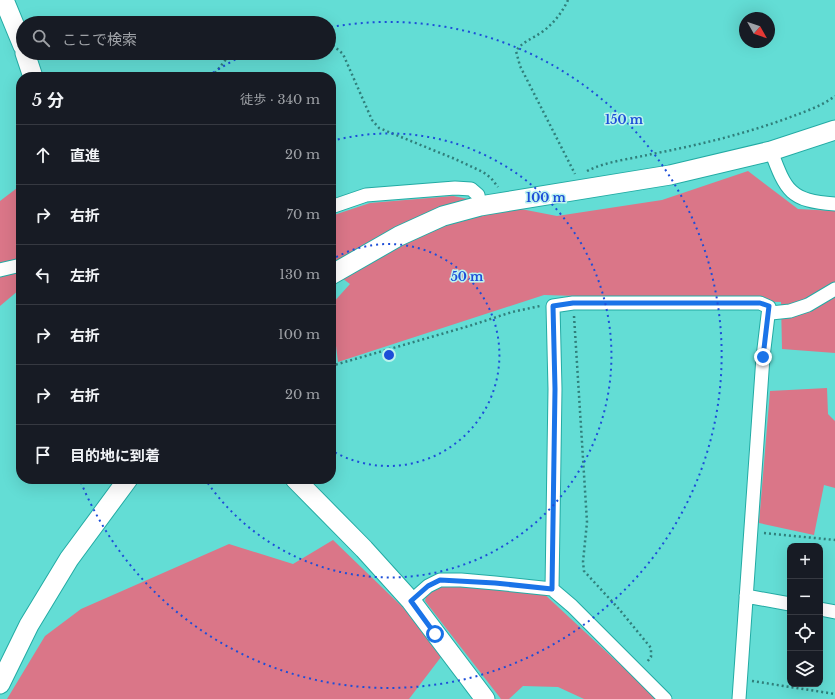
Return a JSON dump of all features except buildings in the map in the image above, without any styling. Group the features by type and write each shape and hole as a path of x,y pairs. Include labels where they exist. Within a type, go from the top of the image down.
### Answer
{"street":[{"path":"4,0 16,29"},
{"path":"27,60 31,72"},
{"path":"336,272 399,236 443,216 502,202 670,175 771,151 835,130"},
{"path":"771,151 780,175 788,189 802,199 820,203 835,204"},
{"path":"336,205 366,195 455,188 471,189 478,195 480,206"},
{"path":"0,270 16,266"},
{"path":"769,306 770,313 790,311 808,305 835,289"},
{"path":"552,589 555,389 553,306 573,303 760,303 769,306"},
{"path":"739,699 763,357 769,306"},
{"path":"0,684 29,625 69,559 124,484"},
{"path":"300,484 364,549 411,601 485,699"},
{"path":"411,601 428,586 440,580 495,583 552,589 572,606 664,699"},
{"path":"746,596 787,603"},
{"path":"823,610 835,612"}],"path":[{"path":"568,0 564,10 552,24 541,33 520,45 516,51 520,66 576,176 593,167 697,146 756,129 799,114 829,101 835,96"},
{"path":"336,48 343,54 372,120 380,128 483,172 496,184 502,202"},
{"path":"216,72 225,60"},
{"path":"573,303 587,522 583,562 584,571 619,609 651,648 651,657 639,673"},
{"path":"336,365 512,312 541,305 553,306"},
{"path":"751,532 835,540"},
{"path":"740,679 835,694"}],"shaded area":[{"path":"748,171 798,209 835,211 835,353 782,349 781,302 544,295 338,362 336,346 336,299 350,284 336,274 336,214 370,203 453,196 557,216 662,200"},
{"path":"16,189 16,293 0,306 0,201"},
{"path":"827,388 828,414 835,421 835,488 824,485 814,535 759,523 770,391"},
{"path":"333,540 420,624 441,657 409,699 7,699 45,636 81,609 229,544 293,564"},
{"path":"439,585 541,591 657,699 584,699 558,687 523,686 509,699 501,699 425,601 427,593"}],"route":[{"path":"435,634 411,601 428,586 440,580 461,580 552,589 555,389 553,306 573,303 760,303 769,306 763,357"}]}
